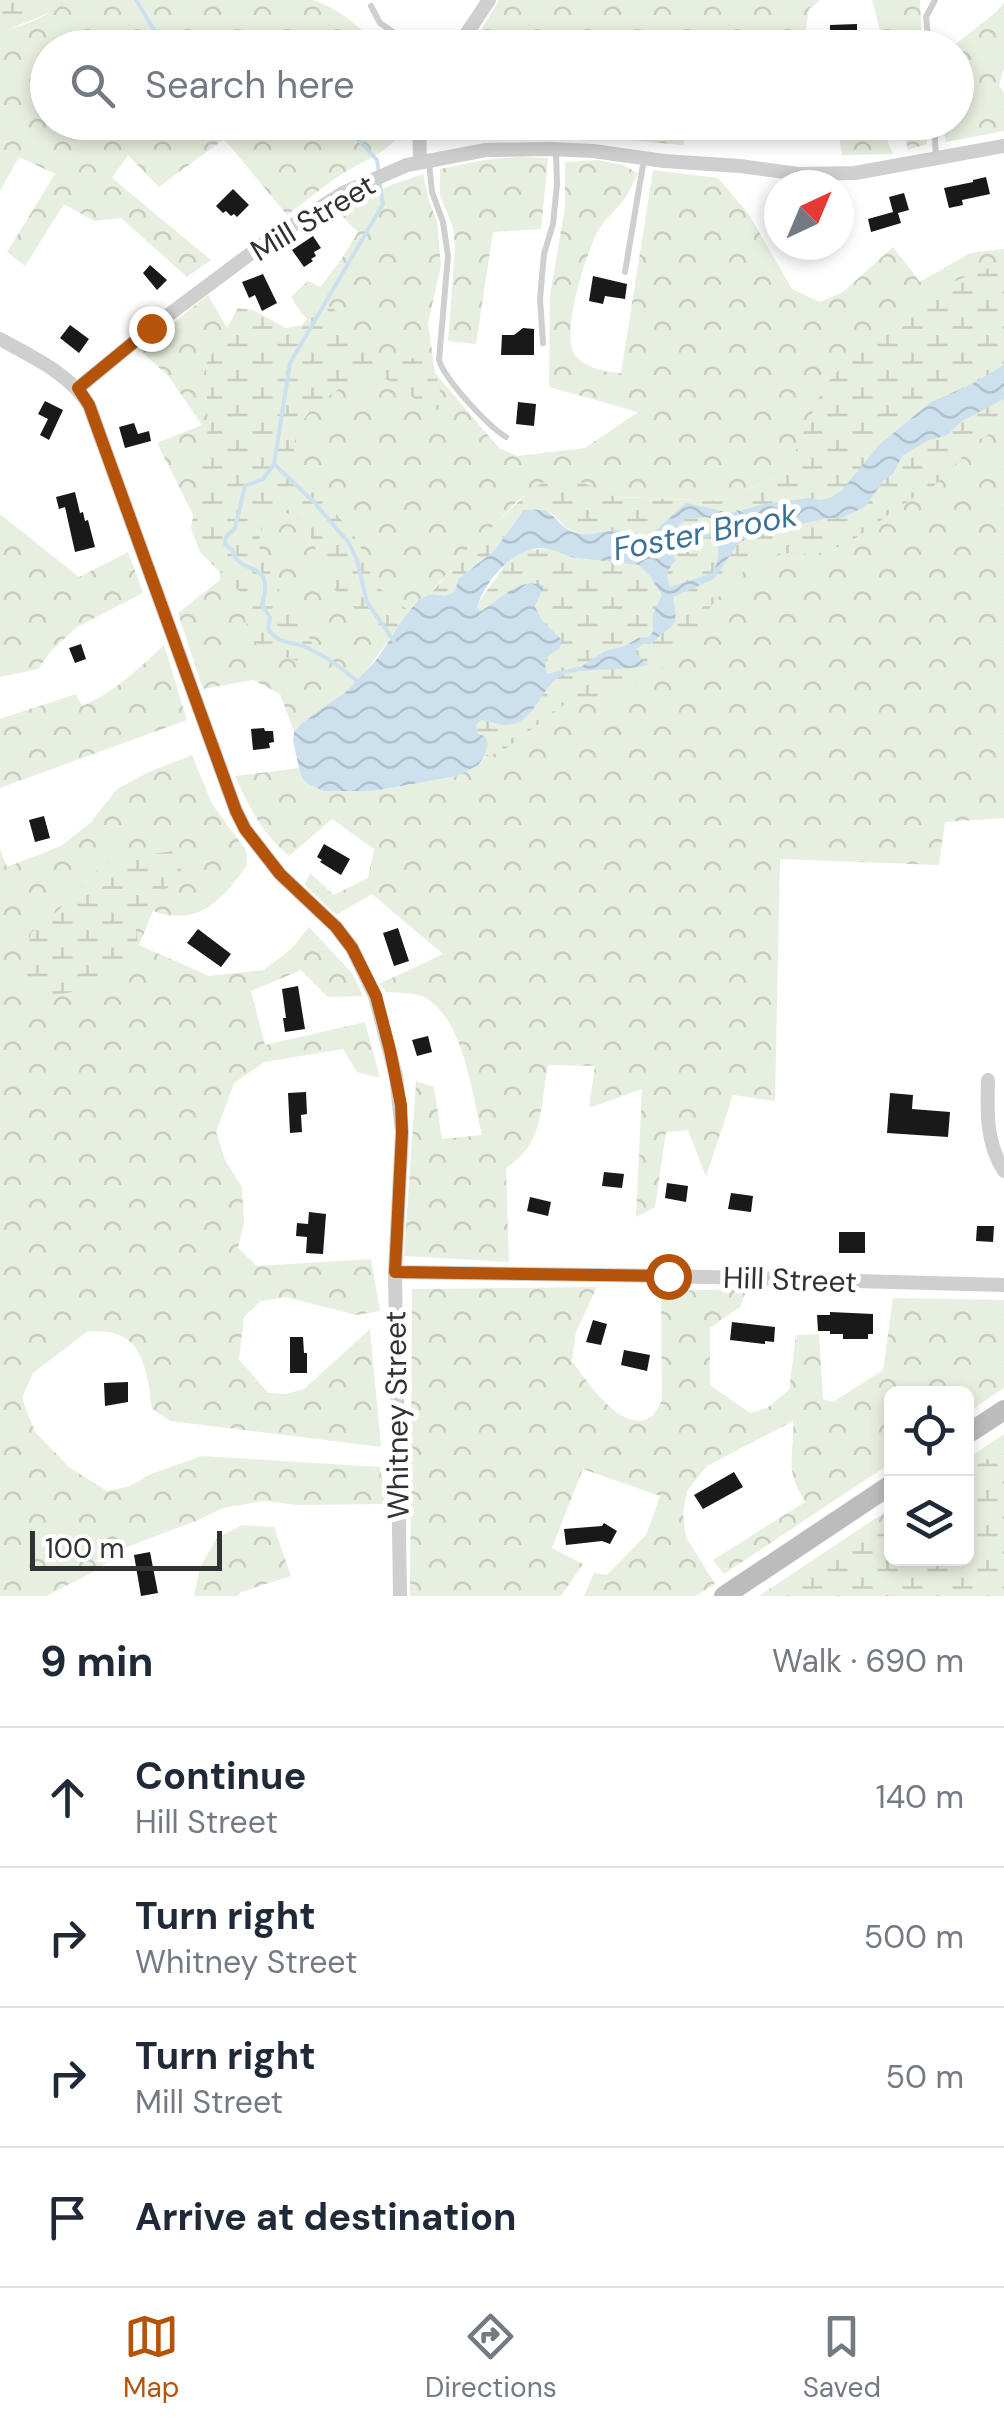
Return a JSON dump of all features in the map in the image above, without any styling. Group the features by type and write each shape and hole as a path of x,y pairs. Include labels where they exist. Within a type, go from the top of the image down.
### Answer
{"main road":[{"path":"974,1430 1004,1410"},
{"path":"724,1596 884,1489"}],"street":[{"path":"469,30 490,0"},
{"path":"420,140 425,162"},
{"name":"Mill Street","path":"78,388 151,328 315,210 368,181 425,162 486,150 556,149 799,174 856,173 1004,146"},
{"path":"0,338 78,388"},
{"name":"Whitney Street","path":"78,388 89,405 236,811 280,874 336,927 352,948 376,996 401,1105 395,1272 400,1596"},
{"path":"988,1080 990,1137 1004,1171"},
{"name":"Hill Street","path":"395,1272 1004,1286"}],"lane":[{"path":"927,30 926,17 935,0"},
{"path":"371,6 380,23 390,30"},
{"path":"935,140 936,158"},
{"path":"543,344 540,299 544,254 553,224 556,149"},
{"path":"625,272 644,158"},
{"path":"425,162 443,222 448,256 439,360 449,380 493,429 506,436"}],"green space":[{"path":"0,0 65,0 56,10 2,32 0,48"},
{"path":"65,0 312,0 341,14 361,30 30,30 30,140 223,140 159,187 128,155 112,178 211,260 187,277 121,218 94,221 64,204 25,266 7,252 55,174 19,157 0,191 0,31 51,11"},
{"path":"499,0 820,0 809,9 806,30 481,30"},
{"path":"872,0 920,0 921,30 880,30"},
{"path":"1004,3 1004,68 999,86 1004,92 1004,131 974,137 973,30"},
{"path":"225,140 395,140 338,177 287,215"},
{"path":"627,140 685,140 683,145"},
{"path":"840,140 887,140 893,154 842,155"},
{"path":"906,140 927,140 927,144 908,150"},
{"path":"518,157 548,158 541,229 493,232 476,344 448,341 455,248 453,227 440,195 440,169"},
{"path":"597,160 623,165 638,173 625,198 598,231 577,292 570,341 573,352 588,365 621,373 653,170 718,178 748,213 764,241 764,260 775,260 792,289 820,302 843,292 893,247 920,282 970,253 1004,249 1004,351 796,460 777,477 721,501 597,496 537,489 519,499 469,547 430,594 418,600 350,688 294,732 280,694 253,680 203,689 178,613 220,580 219,554 198,525 157,443 202,425 169,377 140,350 208,295 227,328 326,335 302,314 291,297 308,281 320,287 358,232 336,211 423,174 437,221 441,266 428,323 435,373 499,448 517,456 585,448 638,412 549,387 550,295 565,207 565,162"},
{"path":"1004,262 1004,426 979,440 934,486 847,544 813,555 785,553 760,561 736,577 699,620 696,637 653,676 622,694 572,699 501,752 484,757 469,729 552,654 486,610 477,609 479,602 505,565 524,550 550,549 586,538 565,527 552,513 524,510 493,552 458,579 455,592 445,597 430,594 470,546 531,491 561,473 615,497 721,501 777,477 789,466 824,386 879,327 932,290"},
{"path":"319,306 333,307 351,332 374,352 393,358 426,358 438,381 441,407 436,411 393,383 370,375 351,381 324,399 301,424 294,444 300,466 355,538 378,586 409,610 394,634 371,620 328,580 303,524 279,510 265,517 258,544 285,602 314,648 316,665 309,665 268,651 252,638 242,594 200,552 191,528 208,429 206,365 238,308 253,310 286,328 302,325"},
{"path":"1004,399 1004,818 945,822 939,865 780,859 775,1101 733,1095 706,1177 688,1130 666,1132 655,1207 636,1217 642,1089 589,1108 595,1066 548,1065 534,1136 528,1148 506,1168 509,1262 404,1256 416,1081 434,1087 442,1139 482,1135 464,1060 449,1023 426,998 387,992 379,984 443,954 372,894 336,915 305,885 310,873 334,895 368,878 374,849 332,819 289,856 257,819 235,776 299,768 302,778 324,791 373,791 458,776 700,611 707,591"},
{"path":"0,514 79,577 128,552 143,593 77,627 38,669 0,677"},
{"path":"164,645 187,720 0,788 0,719 76,694 82,706 116,687"},
{"path":"192,755 212,804 246,850 247,865 208,908 183,916 153,911 139,945 209,976 264,970 292,948 309,927 352,973 363,996 328,997 301,970 251,991 265,1045 365,1022 380,1078 357,1072 343,1049 265,1062 234,1083 216,1132 225,1160 242,1187 244,1223 238,1248 257,1266 371,1259 380,1311 356,1315 285,1297 261,1301 244,1317 239,1359 268,1393 286,1394 304,1389 370,1329 381,1447 170,1421 152,1409 139,1353 124,1337 110,1332 88,1331 33,1373 22,1398 35,1432 69,1467 107,1491 130,1486 202,1456 380,1467 386,1504 298,1505 263,1501 223,1508 127,1547 95,1571 46,1596 0,1596 0,849 7,867 61,846 91,822 117,789"},
{"path":"172,851 183,867 135,921 138,945 121,977 45,997 21,975 31,933 97,870 118,856"},
{"path":"597,1287 576,1332 572,1361 608,1405 631,1420 643,1420 654,1414 662,1400 661,1291 747,1289 740,1307 710,1328 710,1385 750,1413 767,1408 789,1390 796,1335 819,1334 823,1399 833,1402 883,1370 893,1298 1004,1300 1004,1388 974,1408 974,1386 884,1386 884,1468 724,1574 713,1560 805,1502 792,1472 793,1421 707,1466 687,1491 683,1514 686,1537 715,1584 696,1596 584,1596 594,1573 607,1575 646,1535 660,1496 583,1469 552,1548 583,1564 561,1596 410,1596 412,1289"},
{"path":"1004,1434 1004,1455 974,1467 974,1454"},
{"path":"1004,1455 1004,1596 766,1596 884,1520 884,1566 974,1566 974,1467"},
{"path":"884,1513 884,1526 840,1596 759,1596"},
{"path":"242,1525 274,1527 291,1576 237,1596 194,1596 200,1567 217,1538"}],"water":[{"path":"1004,365 1004,399 962,421 947,435 927,441 902,456 894,473 883,481 866,506 842,518 750,536 737,545 714,579 673,597 675,621 651,644 642,644 636,650 648,665 569,673 551,684 532,711 516,723 504,725 481,720 476,725 478,734 488,743 484,757 458,776 373,791 324,791 302,778 294,732 347,691 377,659 418,600 430,594 445,596 455,592 458,579 493,552 524,510 550,513 576,533 619,530 625,534 626,544 645,556 654,532 686,503 732,513 764,504 830,498 842,490 880,444 931,402","holes":["685,519 718,520 713,528 718,550 715,567 712,573 670,587 668,572 676,560 673,554 661,553 660,534 678,527","538,548 571,557 639,565 662,595 649,637 605,651 582,666 547,674 545,661 560,648 562,640 543,621 535,606 544,586 526,584 481,611 477,608 486,588 508,562"]}],"building":[{"path":"857,24 857,30 830,30 830,25"},
{"path":"986,177 990,194 962,200 963,205 949,208 944,188"},
{"path":"233,189 249,205 237,217 216,206"},
{"path":"904,193 909,210 898,213 901,223 871,232 868,219 893,212 889,197"},
{"path":"313,236 321,248 304,267 292,250"},
{"path":"150,265 167,280 157,290 143,273"},
{"path":"263,274 277,303 262,311 255,295 249,298 242,282"},
{"path":"593,276 627,284 625,299 605,296 603,304 589,301"},
{"path":"70,325 89,339 79,353 60,338"},
{"path":"523,328 534,329 534,355 501,355 502,335 514,335"},
{"path":"45,401 63,410 49,440 40,435 48,419 38,414"},
{"path":"518,402 536,404 534,426 516,424"},
{"path":"134,423 138,434 149,431 151,441 125,448 119,427"},
{"path":"75,492 95,547 75,552 65,507 59,509 56,497"},
{"path":"81,644 86,659 75,663 69,648"},
{"path":"251,729 273,731 274,742 269,743 270,748 253,750"},
{"path":"44,816 50,838 35,842 29,820"},
{"path":"324,844 350,859 341,875 317,857"},
{"path":"398,928 409,961 394,966 383,933"},
{"path":"198,929 231,954 221,967 187,943"},
{"path":"298,986 305,1029 285,1032 282,989"},
{"path":"428,1036 432,1052 417,1056 412,1040"},
{"path":"306,1092 307,1114 301,1115 302,1132 290,1133 288,1093"},
{"path":"890,1093 913,1095 912,1109 950,1112 948,1137 887,1133"},
{"path":"604,1172 624,1174 622,1188 602,1186"},
{"path":"667,1183 688,1186 686,1202 665,1198"},
{"path":"731,1193 753,1196 751,1212 728,1209"},
{"path":"530,1197 551,1202 548,1216 527,1211"},
{"path":"309,1212 326,1214 323,1254 306,1253 307,1237 296,1236 297,1223 308,1224"},
{"path":"977,1226 994,1226 993,1242 976,1241"},
{"path":"839,1232 865,1232 865,1253 839,1253"},
{"path":"873,1314 873,1334 868,1334 868,1339 843,1339 843,1334 818,1331 817,1315"},
{"path":"593,1320 607,1324 601,1345 586,1342"},
{"path":"732,1322 775,1327 774,1342 730,1340"},
{"path":"290,1337 303,1337 307,1373 290,1373"},
{"path":"624,1350 650,1355 647,1371 621,1365"},
{"path":"128,1382 128,1402 105,1406 104,1383"},
{"path":"734,1472 743,1487 703,1509 694,1495"},
{"path":"604,1523 617,1531 610,1544 602,1541 566,1545 564,1529"},
{"path":"150,1552 158,1593 141,1596 134,1555"}],"waterway":[{"name":"Foster Brook","path":"136,0 154,30"},
{"name":"Foster Brook","path":"359,140 377,160 379,174"},
{"name":"Foster Brook","path":"380,184 383,204 290,363 274,464 349,543 367,602 394,641"},
{"path":"274,464 263,479 245,486 235,528 225,544 242,564 261,574 265,590 262,605 270,617 268,629 273,635 316,652 357,681"},
{"name":"Foster Brook","path":"632,551 720,533"}],"route":[{"path":"151,328 78,388 89,405 236,811 268,860 352,948 376,996 401,1105 395,1272 668,1276"}]}
